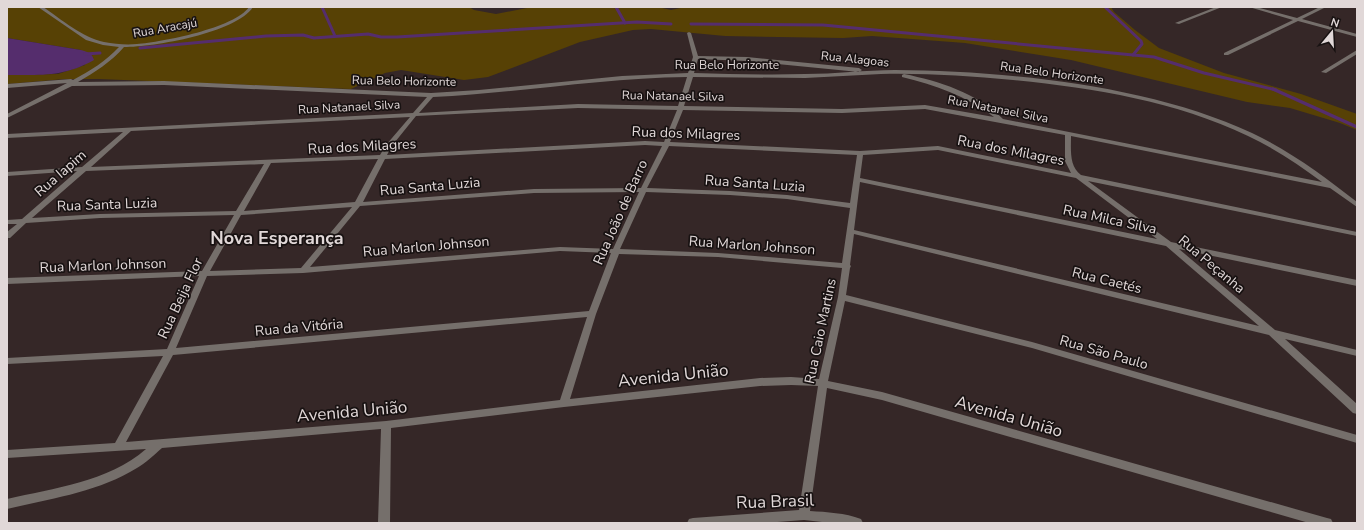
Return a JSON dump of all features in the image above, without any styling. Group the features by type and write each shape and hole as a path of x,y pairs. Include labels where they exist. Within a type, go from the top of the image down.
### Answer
{"street":[{"name":"Rua Aracajú","path":"40,7 88,39 96,42 123,45 163,41 198,33 239,18 247,13 251,7"},
{"path":"1177,23 1220,7"},
{"path":"1252,7 1357,36"},
{"path":"1226,54 1324,7"},
{"name":"Rua João de Barro","path":"564,403 592,314 616,250 643,190 667,143 682,107 696,57 689,33"},
{"path":"7,116 69,84 109,60 123,45"},
{"path":"1324,72 1357,52"},
{"name":"Rua Alagoas","path":"696,57 747,59 886,73 925,80 954,90 988,110 1000,120"},
{"name":"Rua Belo Horizonte","path":"69,84 171,84 431,95 465,94 622,78 692,75 801,76 918,72 1019,79 1097,89 1154,102 1211,119 1248,134 1273,147 1332,186 1357,205"},
{"path":"7,86 76,80"},
{"path":"303,270 358,204 381,157 413,115 431,95"},
{"name":"Rua Natanael Silva","path":"7,136 578,106 842,111 925,108 1000,120 1332,186"},
{"name":"Rua Iapim","path":"7,236 130,129"},
{"path":"1068,134 1069,165 1070,170 1076,175"},
{"name":"Rua dos Milagres","path":"7,174 624,144 667,143 860,152 938,148 1076,175 1357,234"},
{"name":"Rua Caio Martins","path":"804,515 823,383 842,297 847,266 860,152"},
{"name":"Rua Beija Flor","path":"118,446 170,352 204,274 268,162"},
{"name":"Rua Peçanha","path":"1076,175 1171,246 1275,334 1357,410"},
{"name":"Rua Milca Silva","path":"858,180 1026,214 1171,246 1357,283"},
{"name":"Rua Santa Luzia","path":"7,222 25,220 240,213 500,192 643,190 758,195 854,206"},
{"name":"Rua Caetés","path":"851,231 1357,353"},
{"name":"Rua Marlon Johnson","path":"7,281 303,270 538,250 616,250 718,254 847,266"},
{"name":"Rua São Paulo","path":"842,297 1032,345 1357,439"},
{"name":"Rua da Vitória","path":"7,360 170,352 592,314"},
{"name":"Avenida União","path":"7,454 159,444 386,425 564,403 760,382 791,381 823,383 882,396 1327,523"},
{"path":"384,523 386,425"},
{"path":"7,504 104,480 138,463 159,444"},
{"name":"Rua Brasil","path":"693,523 804,515 832,518 857,523"}],"shaded area":[{"path":"7,7 469,7 474,10 496,14 532,7 658,7 671,10 685,7 1111,7 1114,12 1135,30 1159,48 1224,73 1301,94 1357,114 1357,130 1340,123 1290,108 1247,102 1071,60 965,43 872,36 843,38 725,36 651,29 633,30 580,42 488,77 464,80 401,70 385,73 351,89 98,79 65,79 7,84 7,75 58,74 85,65 81,50 7,38"},
{"path":"7,38 86,51 94,60 73,70 52,74 7,75"}],"waterway":[{"path":"322,7 335,36"},
{"path":"616,7 625,23"},
{"path":"1105,7 1141,41 1142,44 1133,55"},
{"path":"140,48 266,36 303,35 314,38 368,34 381,37 397,37 625,23"},
{"path":"625,23 671,24"},
{"path":"691,24 823,25 1133,55"},
{"path":"85,54 100,53"},
{"path":"1133,55 1154,57 1204,73 1274,90"},
{"path":"1274,90 1357,127"}],"district":[{"name":"Nova Esperança","path":"277,238"}]}
